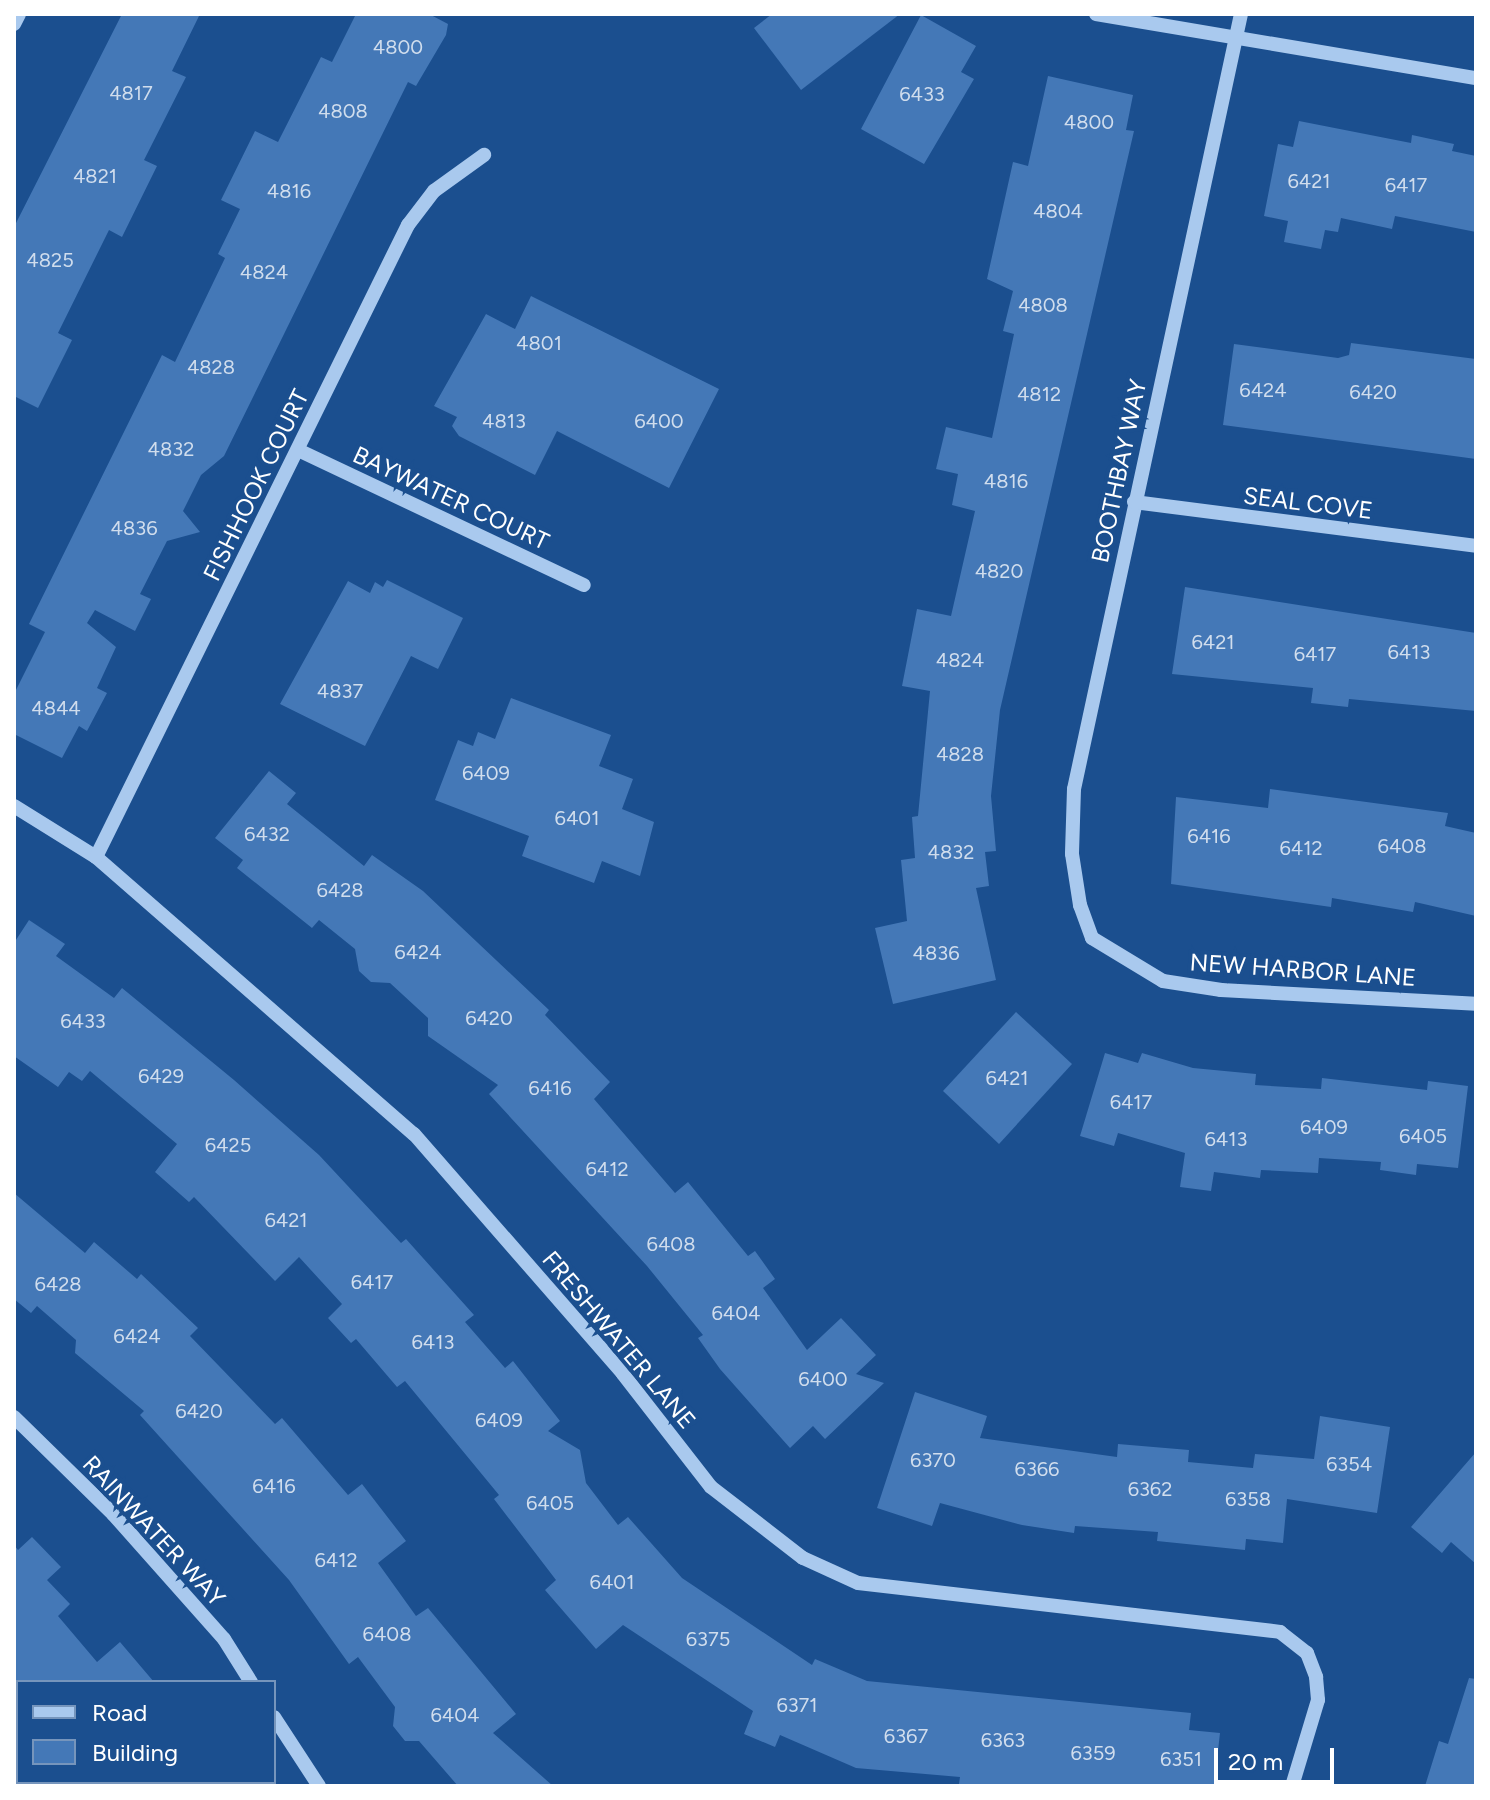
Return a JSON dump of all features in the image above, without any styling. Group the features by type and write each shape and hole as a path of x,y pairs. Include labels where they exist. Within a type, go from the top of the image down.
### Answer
{"street":[{"path":"14,24 19,14"},
{"path":"1096,14 1476,78"},
{"name":"BOOTHBAY WAY","path":"1092,938 1072,854 1074,789 1233,37 1241,14"},
{"name":"FISHHOOK COURT","path":"96,857 408,225 434,191 484,155"},
{"name":"BAYWATER COURT","path":"298,450 584,585"},
{"name":"SEAL COVE","path":"1134,502 1476,546"},
{"name":"FRESHWATER LANE","path":"14,806 96,857 414,1134 623,1374 711,1487 803,1558 858,1583 1280,1632 1307,1653 1318,1700 1292,1786"},
{"name":"NEW HARBOR LANE","path":"1092,938 1163,981 1221,990 1476,1004"},
{"name":"RAINWATER WAY","path":"14,1417 113,1514 224,1639 250,1680"},
{"path":"276,1720 319,1786"}],"building":[{"path":"122,14 200,14 172,71 186,77 144,160 157,166 122,237 109,230 58,333 72,340 38,408 14,396 14,227"},
{"path":"356,14 429,14 448,24 446,35 416,86 408,82 224,456 201,475 183,511 200,532 167,541 140,594 151,599 135,631 95,610 87,623 116,647 97,688 107,693 87,731 79,726 62,758 14,734 14,694 45,632 29,624 162,355 175,362 225,258 218,254 240,209 221,200 255,131 278,142 321,57 332,62"},
{"path":"772,14 900,14 801,90 754,28"},
{"path":"921,15 976,46 961,72 974,79 924,164 861,129"},
{"path":"1048,76 1133,95 1126,130 1134,131 1000,710 991,796 996,851 985,852 989,886 976,888 996,980 893,1004 875,928 907,921 901,860 915,858 912,817 918,816 930,691 902,686 917,609 951,616 975,511 952,505 958,474 936,469 946,427 992,438 1014,334 1003,331 1013,291 987,279 1013,162 1028,166"},
{"path":"1299,121 1411,143 1412,135 1454,144 1452,151 1476,156 1476,232 1395,216 1392,229 1341,218 1338,232 1325,230 1321,249 1284,242 1288,221 1264,216 1278,144 1293,147"},
{"path":"531,296 719,389 669,488 557,431 535,475 459,436 452,426 457,417 434,406 486,314 515,329"},
{"path":"1351,343 1476,359 1476,459 1223,425 1234,344 1338,358 1349,355"},
{"path":"387,580 463,618 438,669 411,656 365,746 280,704 348,581 370,593 375,582 383,587"},
{"path":"1185,587 1476,633 1476,711 1349,699 1348,707 1311,703 1313,688 1172,674"},
{"path":"511,698 611,735 599,766 633,779 622,809 654,822 640,876 602,861 594,883 522,856 529,836 435,800 458,740 473,746 478,732 495,739"},
{"path":"269,771 296,793 287,804 364,866 372,855 423,891 549,1010 545,1015 610,1082 594,1099 675,1193 688,1182 748,1256 755,1251 775,1279 763,1288 807,1350 841,1318 876,1355 856,1374 884,1383 825,1439 813,1426 790,1448 720,1369 698,1338 703,1335 647,1266 489,1094 498,1085 428,1036 428,1018 390,983 371,982 359,971 355,949 319,920 312,928 237,868 243,860 215,838"},
{"path":"1270,789 1448,813 1445,826 1476,833 1476,916 1415,902 1413,912 1332,898 1331,907 1171,884 1176,797 1268,808"},
{"path":"29,920 65,944 56,956 114,998 122,988 234,1080 319,1155 401,1243 406,1239 474,1315 465,1322 505,1368 513,1361 560,1421 548,1431 580,1450 586,1483 618,1525 628,1517 682,1578 812,1665 815,1659 867,1681 1191,1713 1189,1730 1220,1733 1214,1786 986,1786 959,1784 960,1777 856,1768 780,1735 775,1747 744,1734 753,1711 623,1625 596,1649 545,1590 556,1580 494,1499 499,1495 405,1381 397,1387 356,1339 351,1343 328,1318 342,1304 299,1257 275,1281 194,1197 189,1202 155,1172 177,1144 90,1071 82,1081 69,1072 58,1087 14,1056 14,943"},
{"path":"1016,1012 1072,1064 999,1144 943,1091"},
{"path":"1105,1053 1138,1063 1142,1053 1193,1068 1256,1074 1255,1085 1321,1089 1322,1078 1427,1090 1428,1081 1468,1086 1458,1168 1417,1164 1416,1175 1380,1170 1381,1162 1319,1158 1318,1173 1261,1170 1260,1178 1214,1172 1211,1191 1180,1187 1185,1153 1118,1133 1114,1146 1080,1136"},
{"path":"14,1193 85,1253 94,1242 137,1279 141,1274 198,1328 190,1336 275,1424 282,1418 348,1495 362,1484 406,1541 378,1563 416,1616 428,1608 516,1714 493,1733 553,1786 458,1786 419,1741 405,1741 393,1726 395,1707 358,1657 349,1664 289,1580 140,1415 144,1411 75,1353 76,1340 37,1306 31,1313 14,1299"},
{"path":"915,1392 987,1416 980,1438 1117,1457 1118,1444 1189,1450 1188,1462 1253,1468 1255,1454 1314,1459 1320,1416 1390,1427 1377,1513 1287,1499 1283,1543 1246,1539 1245,1550 1157,1541 1158,1532 1075,1526 1074,1533 1022,1525 940,1503 932,1526 877,1508"},
{"path":"1476,1452 1476,1564 1451,1542 1442,1553 1411,1527"},
{"path":"32,1537 61,1567 47,1580 70,1604 58,1616 97,1662 120,1642 152,1680 14,1682 14,1545 18,1550"},
{"path":"1469,1678 1476,1679 1476,1786 1425,1786 1439,1741 1448,1744"}]}
